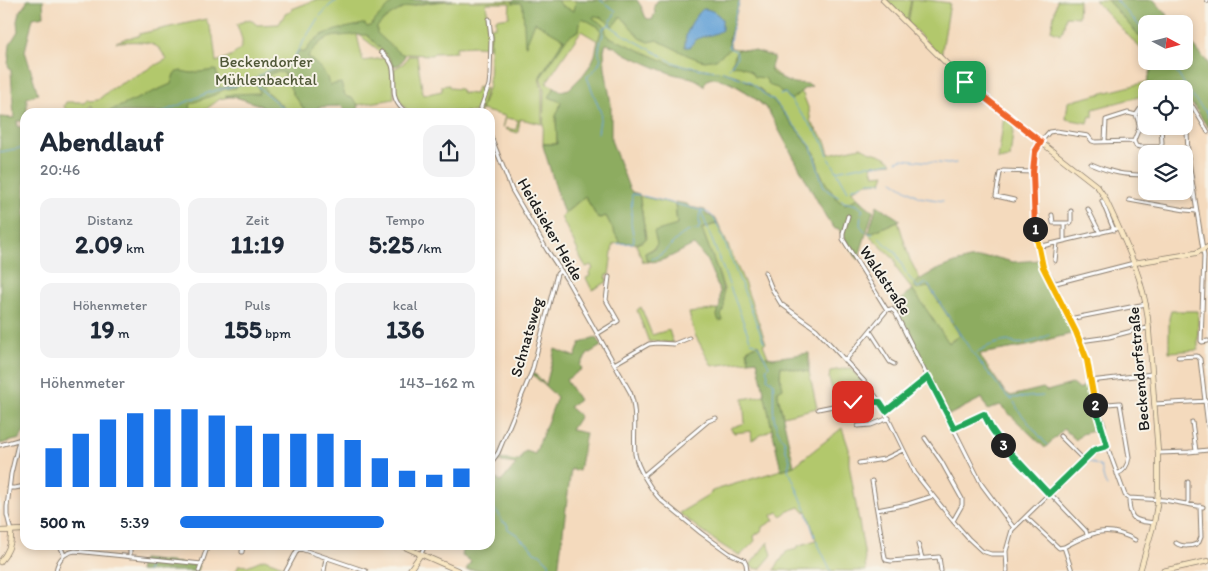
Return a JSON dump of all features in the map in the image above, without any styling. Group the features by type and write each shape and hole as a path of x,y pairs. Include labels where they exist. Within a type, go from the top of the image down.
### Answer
{"main road":[{"name":"Beckendorfstraße","path":"883,0 969,86 1097,186 1104,196 1117,229 1134,263 1146,304 1149,328 1158,453 1158,499 1154,523 1140,571"},
{"path":"1134,263 1206,249"},
{"path":"0,532 20,531"},
{"path":"0,562 10,545 11,532"},
{"path":"412,550 459,571"},
{"path":"409,571 421,554"},
{"path":"1164,571 1208,560"}],"street":[{"path":"481,108 490,76 491,39 489,19"},
{"path":"381,52 392,63 395,98 402,108"},
{"path":"1188,145 1187,103 1193,107 1208,132"},
{"path":"1134,143 1140,129 1136,115 1138,112"},
{"path":"1105,141 1106,120 1128,113 1136,115"},
{"path":"1162,135 1160,147 1140,148 1134,143 1095,142 1088,136 1056,131 1049,132 1035,152 1033,172 1036,231 1043,267 1087,360 1095,405 1116,474 1125,495 1129,498 1158,499 1202,507 1201,537 1199,542 1194,546 1176,543"},
{"name":"Heidsieker Heide","path":"495,147 510,185 567,280 628,388 636,419 636,455 638,465 644,476 657,497 707,538 729,553 744,560 746,571"},
{"path":"1091,164 1117,173 1138,175"},
{"path":"1014,200 996,197 1000,173 1003,171 1033,172"},
{"path":"1193,187 1206,249 1204,256 1200,339 1201,342 1208,341"},
{"path":"1129,200 1197,211"},
{"path":"1038,247 1117,229 1102,201"},
{"path":"1088,210 1100,233"},
{"path":"1052,215 1053,223 1070,224 1071,211"},
{"name":"Waldstraße","path":"848,216 843,238 887,310 891,309 895,312 986,491 1014,528"},
{"path":"1064,223 1064,241"},
{"path":"1055,261 1057,243"},
{"path":"1052,284 1134,263"},
{"name":"Schnatsweg","path":"495,457 531,372 557,274 560,271"},
{"path":"764,272 781,304 816,329 864,381 880,402 915,473 953,521 982,551 991,554 1006,554"},
{"name":"Heidsieker Heide","path":"597,334 618,321 606,300 609,277"},
{"path":"1069,319 1146,304"},
{"path":"845,361 887,310"},
{"path":"1080,342 1149,328"},
{"path":"870,330 890,362 894,364"},
{"path":"614,364 649,344 657,342 674,344 689,338"},
{"path":"1178,357 1199,357 1208,426"},
{"path":"1090,381 1152,374"},
{"path":"886,411 928,377"},
{"path":"1154,404 1206,401"},
{"path":"818,409 853,402 880,402"},
{"path":"1095,405 1120,402 1129,457 1124,470 1116,474"},
{"path":"954,428 984,414 1000,441 1086,531 1087,535"},
{"path":"644,476 708,422 716,418"},
{"path":"858,426 871,425 889,418"},
{"path":"1192,422 1196,451"},
{"path":"1060,436 1084,460"},
{"path":"925,438 941,461 962,500 962,505 953,521"},
{"path":"0,445 19,440 12,470 6,512 11,532"},
{"path":"1007,571 1006,554 1014,528 1094,450 1107,446"},
{"path":"859,463 884,459 903,450"},
{"path":"1158,453 1208,450"},
{"path":"872,481 886,560 939,557 941,571"},
{"path":"1188,482 1188,504"},
{"path":"9,488 20,487"},
{"path":"877,510 933,496"},
{"path":"1129,498 1129,509 1135,520 1154,523"},
{"path":"1026,517 1059,548 1087,535 1100,532 1114,532 1136,540"},
{"path":"918,544 922,558"},
{"path":"1064,547 1072,571"},
{"path":"62,550 64,555"},
{"path":"130,550 130,557"},
{"path":"199,571 206,550"},
{"path":"286,571 297,550"},
{"path":"306,550 366,571"},
{"path":"421,554 423,550"},
{"path":"56,571 58,563 64,555 71,551 202,564"},
{"path":"324,571 326,558"}],"green space":[{"path":"27,0 43,0 44,16 33,18 25,51 38,94 27,98 27,108 20,108 20,121 17,121 18,127 20,127 20,439 0,444 0,117 14,118 11,71 8,65 10,44 18,31 17,21 19,13"},
{"name":"Beckendorfer Mühlenbachtal","path":"315,0 428,0 400,9 450,1 617,0 633,19 727,47 729,39 731,48 740,49 737,50 772,70 790,86 803,94 809,110 811,123 825,140 829,154 861,147 886,157 892,163 871,165 874,175 885,174 882,182 867,183 851,191 864,203 831,215 769,111 751,95 719,78 707,79 669,69 671,73 665,71 626,54 619,47 599,39 598,41 581,31 546,83 555,87 550,97 561,102 556,116 557,144 543,144 544,89 540,77 542,124 520,119 518,133 505,129 516,130 518,120 506,118 502,128 505,116 495,114 495,108 482,108 489,85 491,27 496,26 496,19 509,17 510,3 486,3 490,47 456,47 456,52 434,53 432,55 405,55 398,53 393,63 394,99 358,105 352,98 347,97 330,85 328,77 316,108 263,108 255,103 235,97 220,99 208,108 92,108 92,106 89,106 89,108 65,108 64,106 66,102 84,102 87,99 89,101 98,100 111,89 167,59 160,49 150,44 116,42 139,36 139,34 206,19 213,36 216,62 231,56 241,48 242,39 237,24 250,19 257,25 279,24 285,14 292,11 292,9","holes":["357,35 376,48 386,58 363,61"]},
{"path":"395,0 453,0 421,3 402,9 385,19 377,27 377,33 398,52 405,55 398,65 393,66 390,58 367,35 334,36 325,39 317,45 308,57 324,72 330,85 341,83 345,95 352,98 357,103 358,108 343,108 341,106 303,108 293,94 284,73 279,72 267,76 264,88 285,108 264,108 236,97 225,96 259,93 254,79 270,71 287,67 299,50 305,52 319,37 363,24 367,27 370,26"},
{"path":"514,0 557,0 562,6 574,11 576,0 637,0 646,18 652,20 655,13 654,6 658,0 740,0 729,39 729,46 731,48 716,59 705,61 687,55 657,40 649,42 640,38 621,16 613,26 600,17 594,16 593,18 607,27 605,28 607,36 671,64 724,72 740,77 760,89 773,100 815,153 824,180 839,201 845,204 858,198 873,211 858,260 838,228 835,229 826,217 768,110 759,101 736,86 719,79 712,78 706,81 704,87 701,83 690,77 662,70 606,44 604,50 611,104 611,140 629,188 632,192 639,194 646,239 636,244 620,243 606,216 598,219 585,196 565,213 543,146 543,144 557,144 556,116 561,102 549,97 555,87 561,91 569,89 583,75 595,55 601,31 599,27 582,18 579,30 567,38 541,77 564,39 535,22 525,45 523,7 521,3 512,3"},
{"path":"886,0 911,0 907,22"},
{"path":"912,0 950,3 941,56 908,23"},
{"path":"1057,0 1079,0 1078,17 1066,16 1063,30 1060,34 1051,30"},
{"path":"1094,0 1107,0 1138,34 1138,46"},
{"path":"1107,0 1154,0 1167,15 1138,15 1138,34"},
{"path":"1193,45 1208,63 1208,128 1193,105 1193,80 1148,80 1151,70 1193,70"},
{"path":"740,49 774,57 771,72 787,81 812,86 804,89 791,100 785,93 781,93 770,85 765,78 755,77 748,69 742,66 732,66 735,53"},
{"path":"408,56 417,56 423,95 442,91 442,86 449,85 450,88 460,89 462,93 475,94 477,87 486,88 481,108 406,108 396,93 394,69 404,63"},
{"path":"216,70 220,88 236,84 237,86 236,88 224,89 219,93 192,103 191,108 116,108 171,84 174,74 177,72 191,73"},
{"path":"1138,84 1138,97 1093,109 1093,117 1090,116 1088,123 1066,119 1068,102"},
{"path":"1004,116 1014,124 1010,158 998,160"},
{"path":"585,196 598,219 606,216 620,243 613,244 609,275 606,275 607,282 592,290 586,278 590,276 589,272 593,269 591,265 586,267 561,217"},
{"path":"639,196 675,204 677,225 658,244 645,253 649,262 643,262 636,244 643,241 646,237"},
{"path":"675,202 705,210 706,214 715,218 718,223 702,229 722,286 724,307 721,315 723,320 719,321 717,316 720,305 720,291 706,259 694,245 663,260 651,262 646,260 645,253 654,249 657,244 654,232 677,225"},
{"path":"877,205 900,220 868,234"},
{"path":"898,221 910,260 920,279 915,283 928,287 931,290 960,335 948,343 896,268 895,260 868,234"},
{"path":"718,223 744,282 766,343 763,344 768,357 763,356 758,345 747,350 749,361 712,366 695,335 689,313 719,309 717,316 721,315 724,289 702,229"},
{"path":"994,257 1013,262 1040,260 1075,333 1033,345 980,354 982,359 1005,392 1011,396 1043,388 1047,391 1072,384 1079,390 1089,382 1093,407 1100,429 1082,434 1076,440 1064,429 1045,448 1000,405 988,410 982,398 949,415 893,304 903,299 906,294 913,290 949,343 960,335 931,290 928,287 918,289 913,286 931,273 956,263 970,259"},
{"path":"641,307 652,335 669,330 673,343 649,342 637,310"},
{"path":"1171,311 1198,311 1198,350 1169,352 1169,318"},
{"path":"596,338 601,346 588,354 580,365 582,369 566,380 579,400 569,407 580,416 571,430 586,433 579,471 571,469 558,571 466,570 471,561 462,556 463,550 495,550 495,478 501,482 516,464 495,461 499,456 499,459 519,461 526,451 535,454 557,397 532,374 533,372 546,385 555,349 575,357 580,343"},
{"path":"758,344 763,356 773,358 809,353 809,372 781,366 780,376 783,388 778,391 778,395 794,466 781,470 757,360 749,361 747,350"},
{"path":"781,365 809,372 817,408 783,416 778,395 778,391 783,388 780,376"},
{"path":"850,368 862,381 851,384 852,393 834,394 829,379 830,371"},
{"path":"765,395 772,429 752,440 751,431 734,433 730,428 745,423 743,399"},
{"path":"842,428 849,449 849,464 866,571 774,570 787,551 797,549 798,546 816,540 807,511 804,512 800,507 786,512 782,516 778,512 772,515 774,520 755,535 755,541 740,556 716,541 679,513 708,496 712,491 794,466"},
{"path":"768,542 772,555 760,569 753,568 750,565"},
{"path":"142,559 199,566 198,571 139,571"},
{"path":"264,559 286,567 285,571 271,569 269,571 236,571 239,565 247,566"}],"water":[{"path":"703,9 716,13 722,19 722,30 701,37 693,42 690,47 685,47 686,36 690,26"}],"waterway":[{"path":"320,16 330,5 338,0"},
{"path":"598,133 601,113 587,77 595,70 599,63 603,28 609,25 616,11 600,0"},
{"path":"729,68 737,57 736,51 729,48 734,19 740,0"},
{"path":"1116,0 1138,24"},
{"path":"239,85 254,79 270,69 289,65 318,18"},
{"path":"609,25 668,60 683,66 724,72 749,81 769,98 773,99 811,146 824,187 844,202 857,205 863,210 861,213"},
{"path":"1175,70 1208,117"},
{"path":"255,80 260,89 283,108"},
{"path":"172,108 210,92 237,85"},
{"path":"780,95 785,93 822,140 828,155"},
{"path":"0,152 20,148"},
{"path":"829,158 848,191"},
{"path":"897,161 903,159 948,164 956,163"},
{"path":"836,171 891,162"},
{"path":"893,181 919,197 943,201"},
{"path":"851,189 869,182 883,182"},
{"path":"617,244 633,243 631,223 632,194 640,195"},
{"path":"643,196 709,213 714,218 764,342"},
{"path":"701,211 751,342 757,344 769,366 766,369 767,378 773,382 774,420 784,440 790,460 789,472"},
{"path":"652,259 662,254 682,235 690,231 699,230 700,212"},
{"path":"861,216 860,225 864,230 873,234"},
{"path":"877,236 895,251 906,273"},
{"path":"908,276 918,288 927,283 952,322"},
{"path":"954,325 974,355 1012,400"},
{"path":"975,354 986,347 999,343 1008,341 1013,343 1029,342 1049,335"},
{"path":"1011,398 1043,396"},
{"path":"1014,402 1020,413 1047,445"},
{"path":"1086,460 1101,467 1107,486"},
{"path":"790,473 806,510"},
{"path":"495,510 499,514 501,521 507,524 508,529 549,563 550,571"},
{"path":"807,512 813,532"},
{"path":"814,533 815,537"},
{"path":"816,540 831,571"},
{"path":"147,571 150,561"}],"route":[{"path":"853,402 880,402 886,411 928,377 954,428 984,414 1000,441 1049,494 1094,450 1107,446 1095,408 1087,360 1076,332 1043,267 1035,224 1033,172 1034,155 1036,148 1041,142 965,82"}]}
